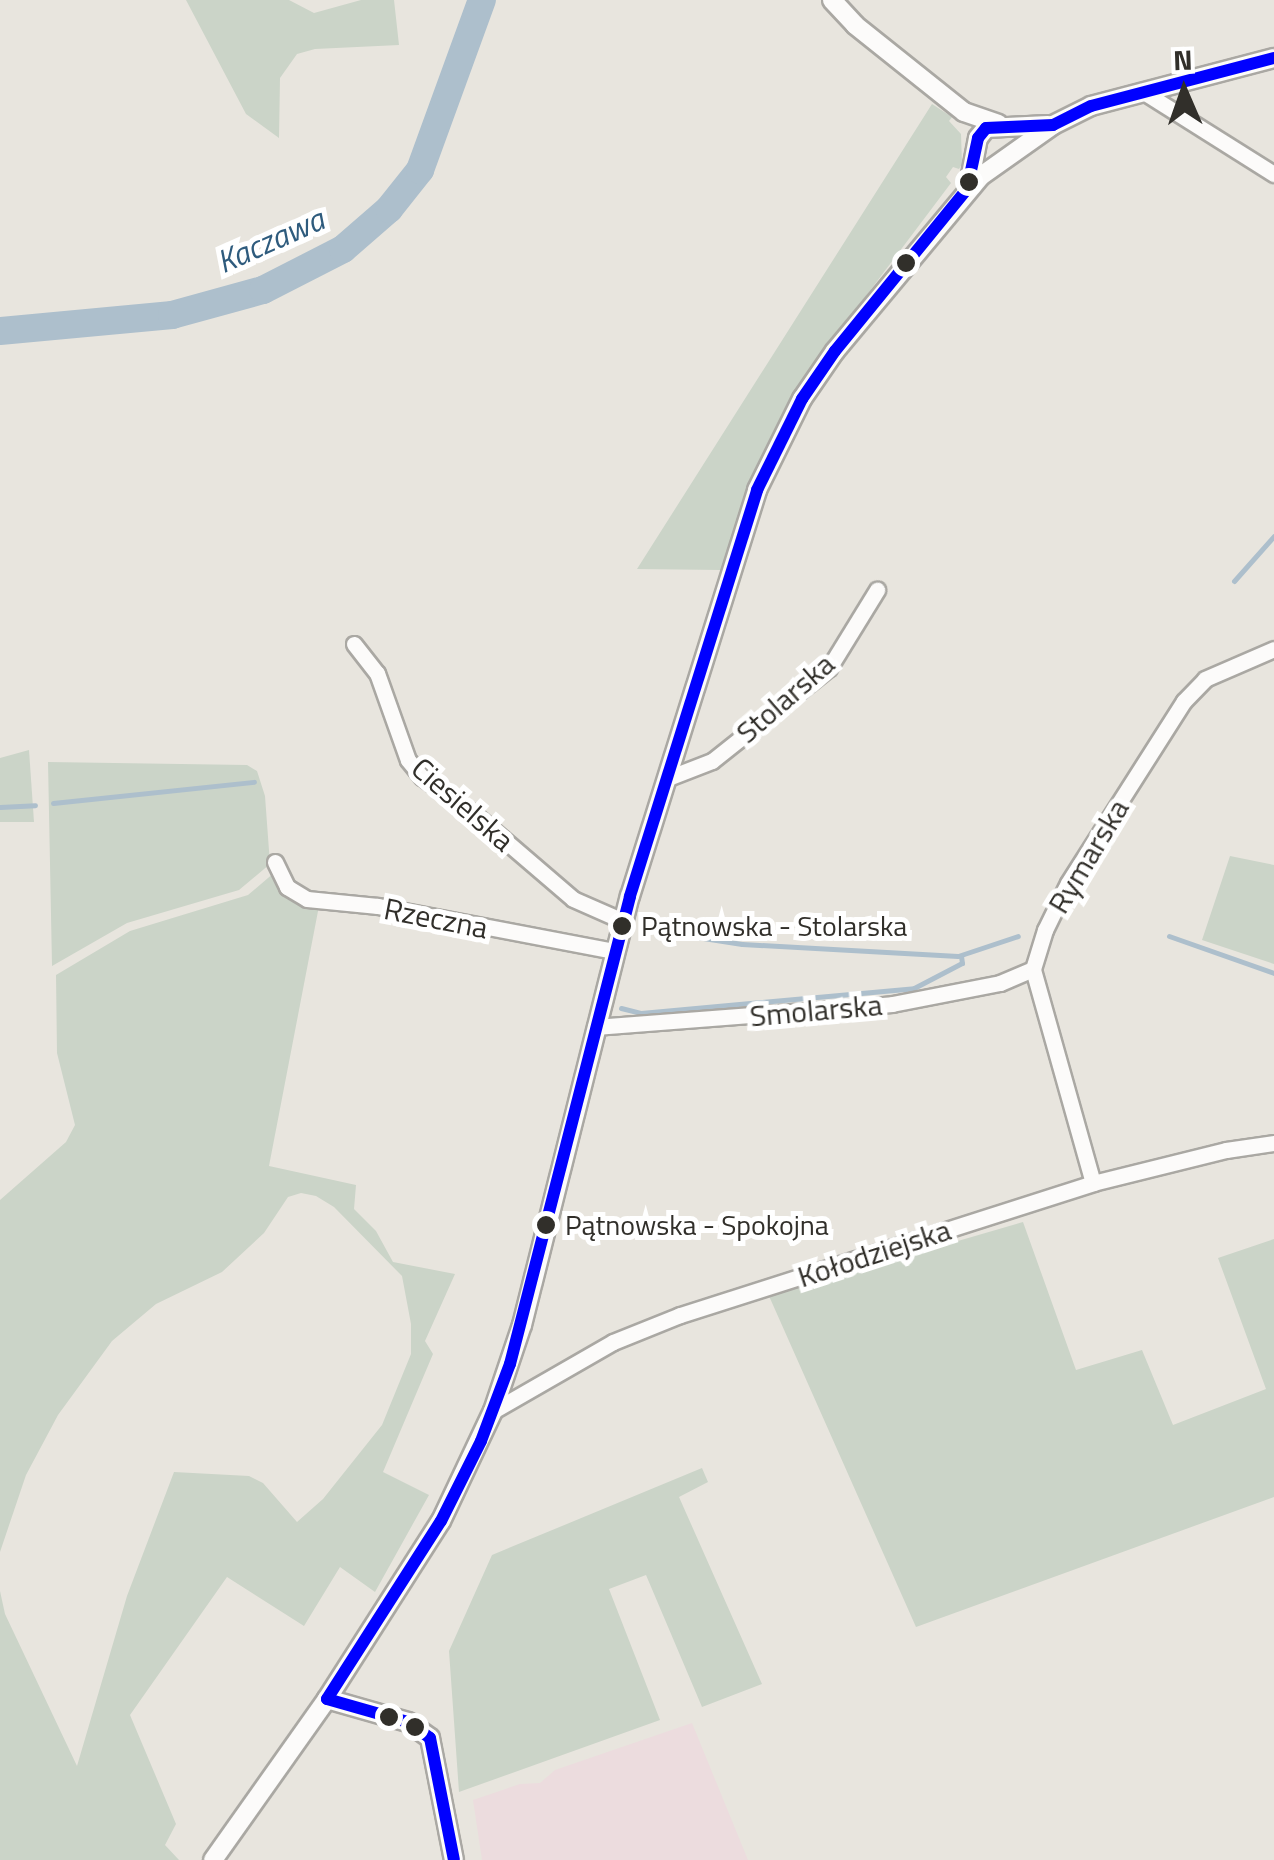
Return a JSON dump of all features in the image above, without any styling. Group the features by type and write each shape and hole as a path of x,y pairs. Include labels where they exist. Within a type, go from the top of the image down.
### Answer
{"street":[{"path":"832,0 855,26 964,112 1002,125 1017,140 1007,158"},
{"path":"213,1860 328,1699 441,1521 492,1411 522,1324 623,920 742,535 775,450 834,351 967,189 1053,125 1091,106 1274,58"},
{"path":"1142,91 1274,174"},
{"path":"964,112 982,156 1007,158"},
{"path":"967,189 986,128 1053,125"},
{"name":"Stolarska","path":"668,778 712,761 829,668 876,590"},
{"name":"Ciesielska","path":"354,644 378,673 408,760 422,777 474,814 573,899 623,920"},
{"name":"Rymarska","path":"1034,969 1055,904 1184,700 1205,680 1274,649"},
{"name":"Rzeczna","path":"275,862 288,886 306,899 378,906 614,951"},
{"path":"1034,969 1092,1183"},
{"name":"Smolarska","path":"595,1028 892,1004 1000,983 1034,969"},
{"name":"Kołodziejska","path":"492,1411 612,1342 680,1315 1092,1183 1226,1150 1274,1143"},
{"path":"328,1699 408,1722 430,1738 454,1860"}],"shaded area":[{"path":"186,0 289,0 314,13 361,0 394,0 399,45 315,49 297,54 280,78 279,138 246,114"},
{"path":"932,104 952,117 949,121 961,134 962,164 959,169 953,167 946,177 951,183 823,353 750,491 721,570 637,569"},
{"path":"29,750 34,822 0,822 0,758"},
{"path":"48,762 247,765 257,771 265,796 270,864 239,890 127,923 52,966"},
{"path":"1230,856 1274,865 1274,964 1202,940"},
{"path":"275,872 319,906 269,1166 356,1185 354,1209 376,1231 393,1262 455,1274 425,1341 433,1354 383,1472 429,1495 375,1592 340,1567 304,1626 227,1577 130,1715 176,1824 165,1845 179,1860 0,1860 0,1591 5,1614 77,1766 127,1596 174,1472 249,1476 263,1483 297,1522 323,1499 382,1425 411,1354 411,1324 402,1276 334,1207 316,1196 301,1193 288,1197 264,1233 222,1272 156,1304 112,1341 58,1415 26,1475 0,1552 0,1200 66,1142 75,1125 57,1053 56,975 130,931 248,895"},
{"path":"1023,1222 1076,1370 1142,1350 1173,1425 1266,1389 1218,1258 1274,1239 1274,1497 916,1627 769,1296"},
{"path":"702,1468 708,1482 679,1497 762,1684 702,1707 646,1575 609,1589 660,1720 459,1792 449,1651 492,1555"},
{"path":"692,1723 748,1860 482,1860 473,1800 520,1784 540,1783 555,1770"}],"waterway":[{"name":"Kaczawa","path":"0,331 172,315 263,290 343,249 389,209 420,170 482,0"},
{"path":"1234,581 1274,536"},
{"path":"53,803 254,782"},
{"path":"0,807 35,805"},
{"path":"645,929 742,944 958,956 1018,936"},
{"path":"1169,936 1274,973"},
{"path":"621,1008 641,1013 914,988 962,963 961,956"}],"transit line":[{"path":"327,1699 441,1521 481,1441 510,1364 630,896 757,490 802,399 835,351 967,189 978,138 986,128 1053,125 1091,106 1274,58"},
{"path":"327,1699 408,1722 430,1738 454,1860"}],"place":[{"name":"Pątnowska - Stolarska","path":"622,926"},
{"name":"Pątnowska - Spokojna","path":"546,1225"}]}
